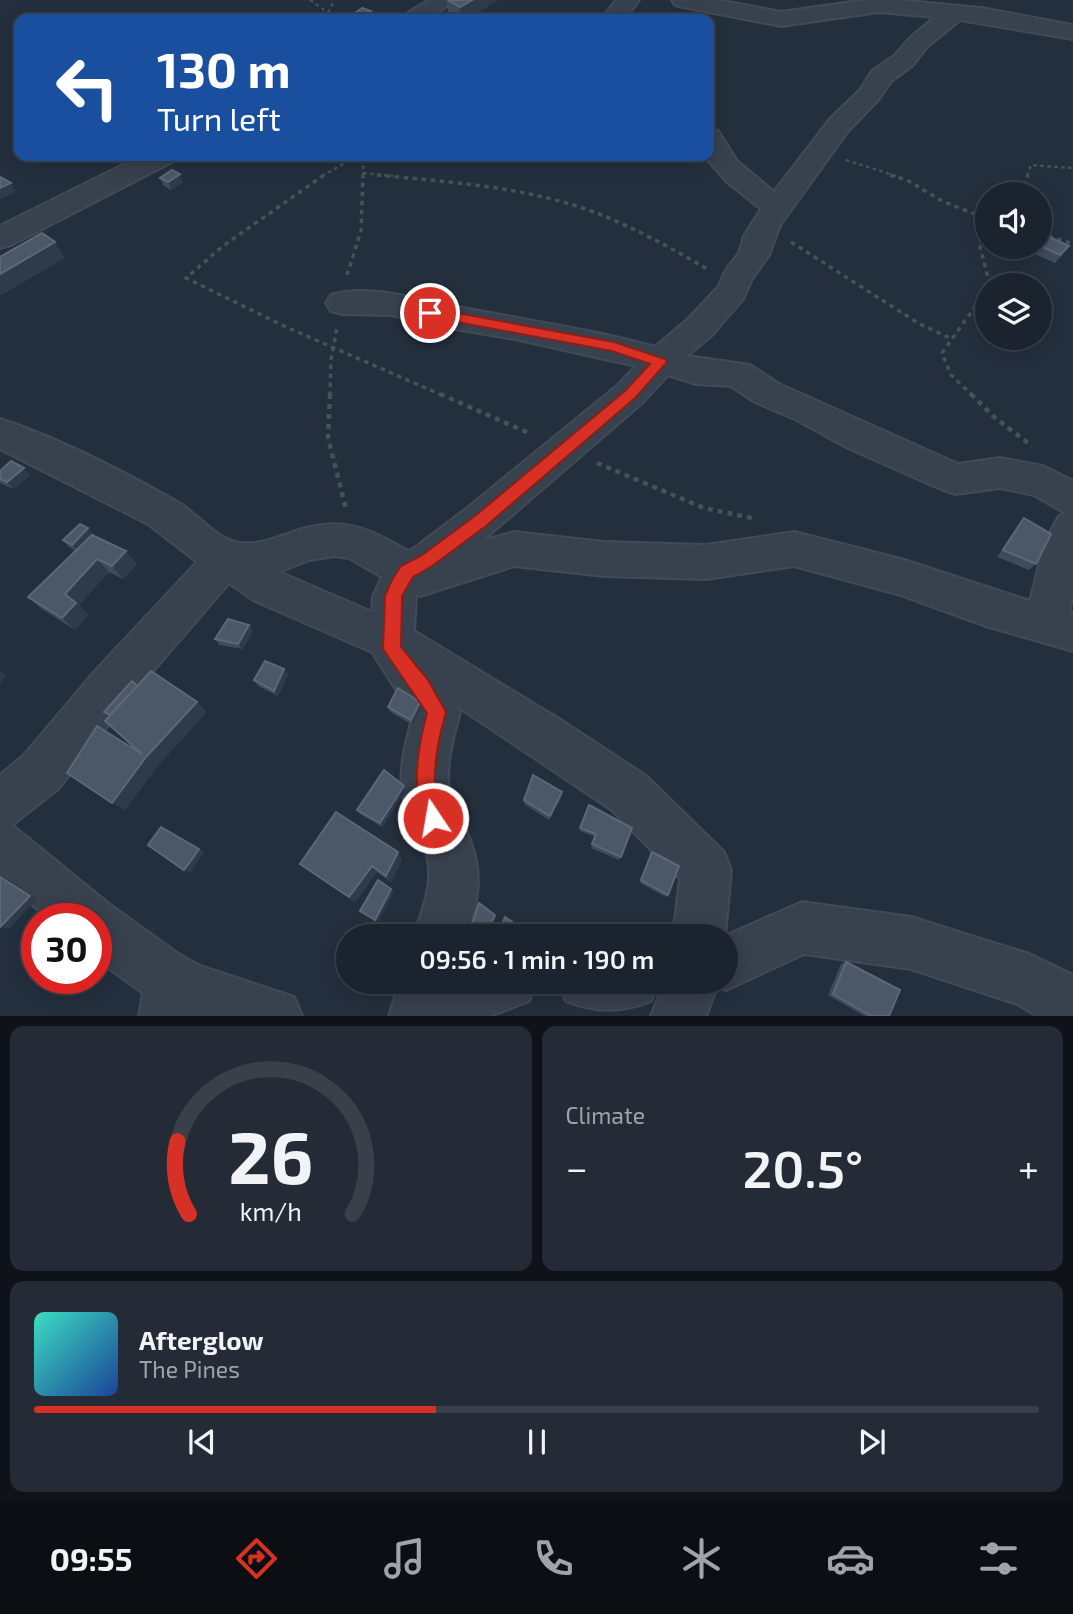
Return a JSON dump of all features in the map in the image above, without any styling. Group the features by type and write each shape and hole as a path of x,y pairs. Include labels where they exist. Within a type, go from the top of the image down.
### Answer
{"street":[{"path":"422,14 444,0"},
{"path":"617,14 628,0"},
{"path":"683,0 781,19 873,3 956,12 1073,32"},
{"path":"444,924 454,895 455,871 447,842 433,818 426,793 428,744 437,712 392,649 394,596 402,578 480,521 630,394 660,362 700,327 732,291 737,277 754,255 771,217 839,125 870,94 881,76 903,61 919,42 956,12"},
{"path":"714,150 771,217"},
{"path":"0,238 152,161"},
{"path":"342,303 391,304 614,346 696,371 738,374 767,393 807,409 861,439 956,480 1000,473 1043,481 1073,500"},
{"path":"0,433 70,465 165,514 270,588 391,640 543,735 629,793 706,870 700,924"},
{"path":"402,578 514,549 604,559 706,562 794,549 901,577 1059,628 1065,542 1073,528"},
{"path":"226,558 254,562 272,559 334,539 353,542 402,578"},
{"path":"0,806 41,772 112,685 226,558"},
{"path":"0,845 70,903"},
{"path":"738,957 802,928 911,943 1029,981 1073,1005"},
{"path":"112,938 135,957 169,998 195,992 275,1016"},
{"path":"418,1004 460,994"},
{"path":"678,1016 687,994"}],"path":[{"path":"310,0 327,12 334,0"},
{"path":"820,152 907,180 942,201 975,214"},
{"path":"347,161 223,246 186,278 286,327 564,450 704,508 743,514 778,528 794,549"},
{"path":"353,542 328,438 333,347 349,267 361,230 364,161"},
{"path":"1025,182 1031,165 1073,167"},
{"path":"363,173 465,184 534,196 597,213 704,265 732,291"},
{"path":"771,217 918,323 952,339"},
{"path":"1052,237 1073,244"},
{"path":"975,307 942,353 951,375 994,417 1036,448"}],"building":[{"path":"448,0 472,0 460,7"},
{"path":"362,8 371,11 367,14 354,14"},
{"path":"172,170 180,174 168,182 160,178"},
{"path":"0,177 11,183 0,188"},
{"path":"42,233 55,242 0,274 0,257"},
{"path":"1052,238 1069,246 1060,255 1052,251"},
{"path":"11,461 24,468 7,482 0,479 0,471"},
{"path":"1024,518 1051,534 1036,564 1003,550"},
{"path":"80,524 88,528 72,545 63,540"},
{"path":"92,535 126,551 112,566 97,559 65,594 76,603 62,618 28,597"},
{"path":"228,619 249,625 238,644 215,639"},
{"path":"265,661 284,669 274,691 254,680"},
{"path":"151,671 197,702 146,757 112,803 67,773 97,726 142,754 105,721"},
{"path":"132,681 137,686 110,715 104,712"},
{"path":"398,688 420,702 411,720 388,707"},
{"path":"384,770 404,786 380,823 357,810"},
{"path":"533,775 562,792 550,816 524,800"},
{"path":"589,805 632,828 621,857 592,844 596,834 580,828"},
{"path":"336,812 398,852 386,876 372,866 349,897 300,864"},
{"path":"161,827 199,849 184,870 148,845"},
{"path":"652,852 679,866 668,895 641,880"},
{"path":"0,877 30,896 0,927"},
{"path":"378,880 391,889 375,920 360,911"},
{"path":"479,903 495,915 491,924 472,924"},
{"path":"505,917 516,924 502,924"},
{"path":"846,962 900,990 889,1016 871,1016 833,994"}],"route":[{"path":"430,313 515,327 573,341 614,346 660,362 630,394 480,521 407,572 398,585 394,596 392,649 437,712 428,744 426,793 433,818"}]}
